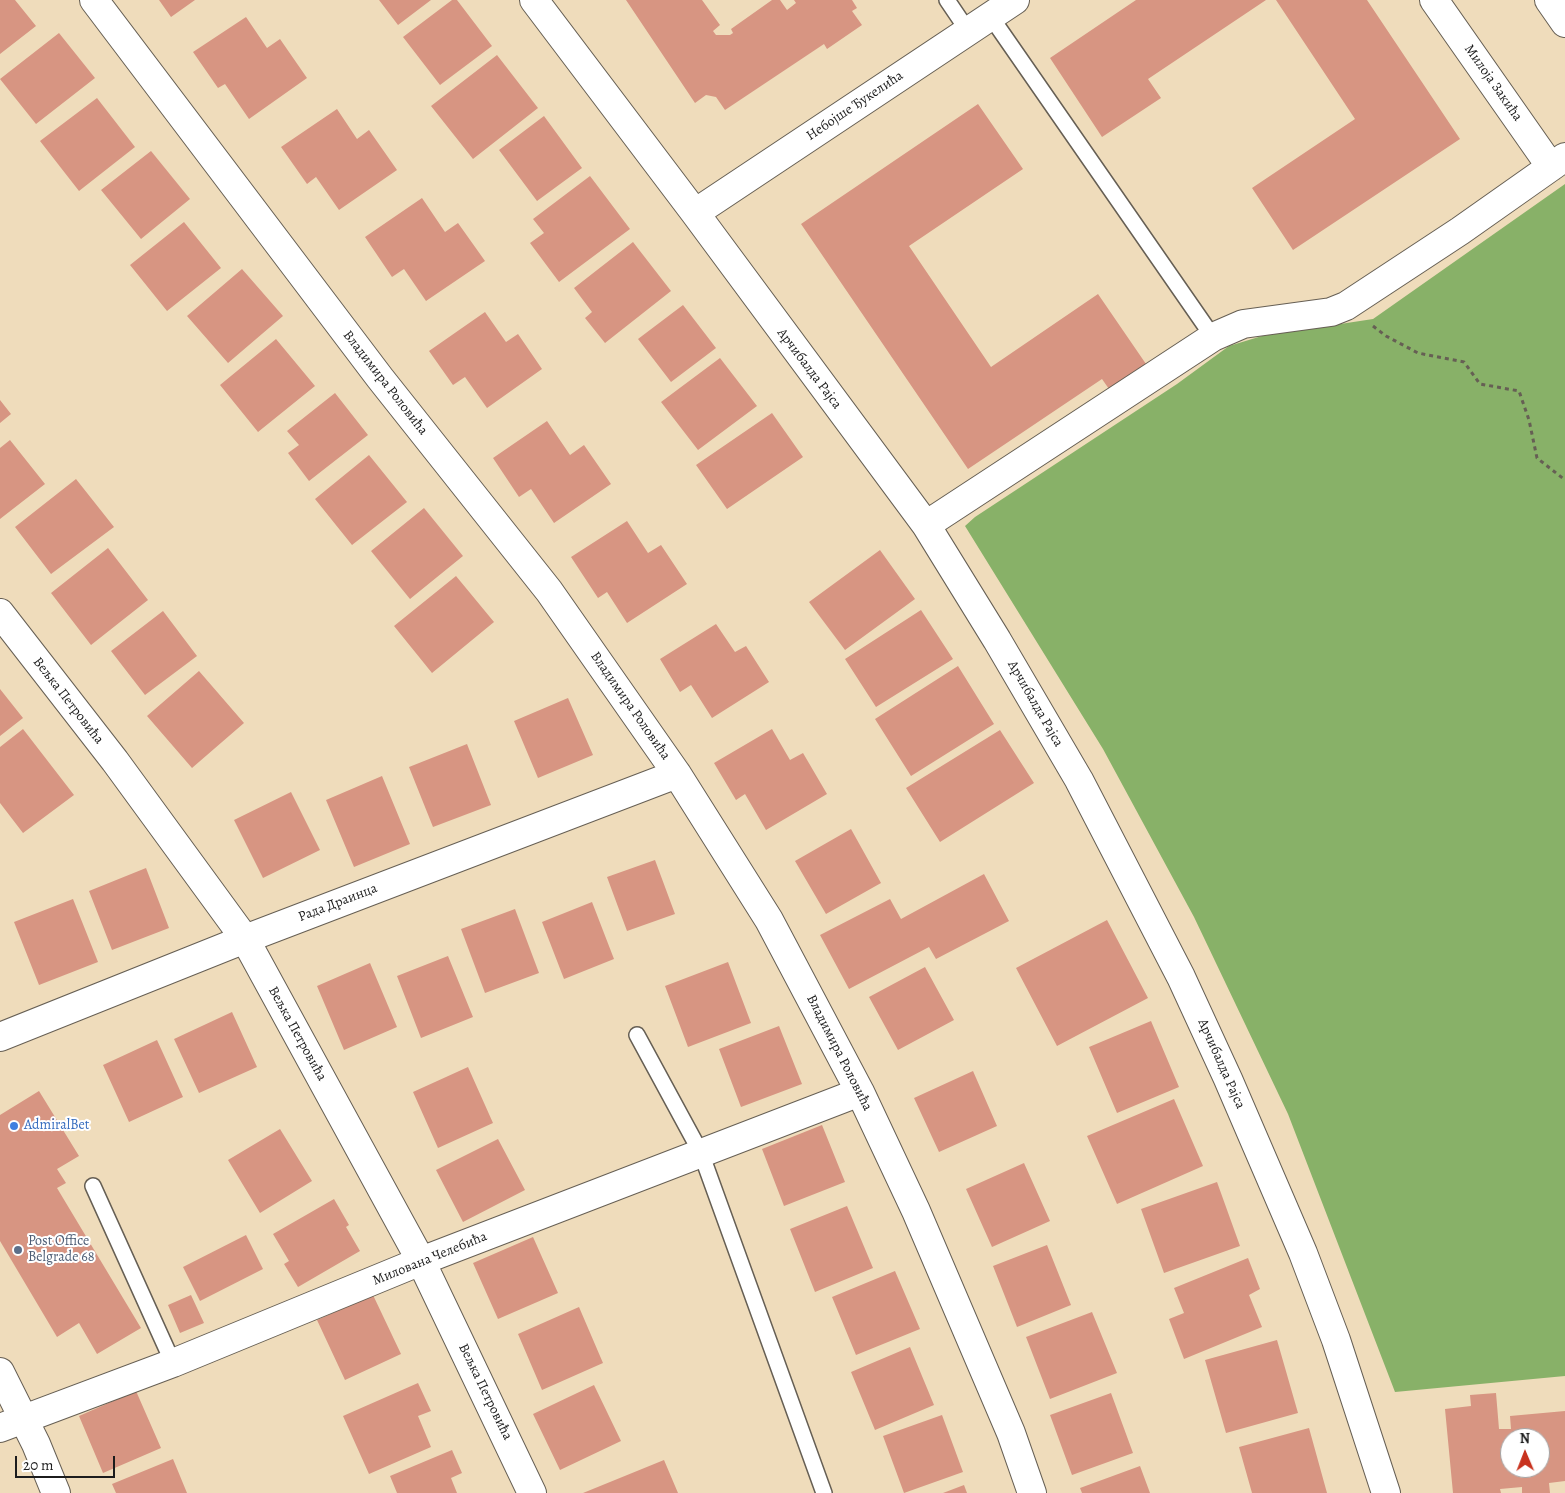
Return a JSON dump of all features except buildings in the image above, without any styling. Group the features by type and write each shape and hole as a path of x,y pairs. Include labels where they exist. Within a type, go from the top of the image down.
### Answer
{"street":[{"name":"Владимира Роловића","path":"94,0 380,378 549,591 677,774 770,920 860,1092 924,1229 1011,1433 1032,1493"},
{"name":"Арчибалда Рајса","path":"534,0 695,213 926,525 997,640 1079,780 1180,977 1228,1079 1303,1252 1336,1340 1386,1493"},
{"name":"Небојше Ђукелића","path":"695,213 1016,0"},
{"name":"Милоја Закића","path":"1434,0 1558,162"},
{"path":"1549,0 1565,24"},
{"path":"926,525 1213,337 1243,324 1331,312 1346,306 1460,231 1558,162"},
{"name":"Вељка Петровића","path":"0,613 114,761 245,939 421,1261 532,1493"},
{"name":"Рада Драинца","path":"0,1037 245,939 677,774"},
{"name":"Милована Челебића","path":"12,1423 173,1363 421,1261 860,1092"},
{"path":"0,1372 12,1423 56,1493"}],"lane":[{"path":"947,0 980,24 1213,337"},
{"path":"637,1035 702,1154 824,1493"},
{"path":"93,1186 173,1363"}],"path":[{"path":"1346,306 1386,336 1418,353 1464,362 1480,384 1519,391 1529,420 1537,458 1565,480"}],"green space":[{"path":"1565,184 1565,1376 1395,1392 1288,1114 1194,917 1103,749 965,526 975,517 1177,384 1229,346 1262,336 1373,319"}],"place":[{"name":"AdmiralBet","path":"14,1126"},
{"name":"Post Office Belgrade 68","path":"18,1250"}]}
